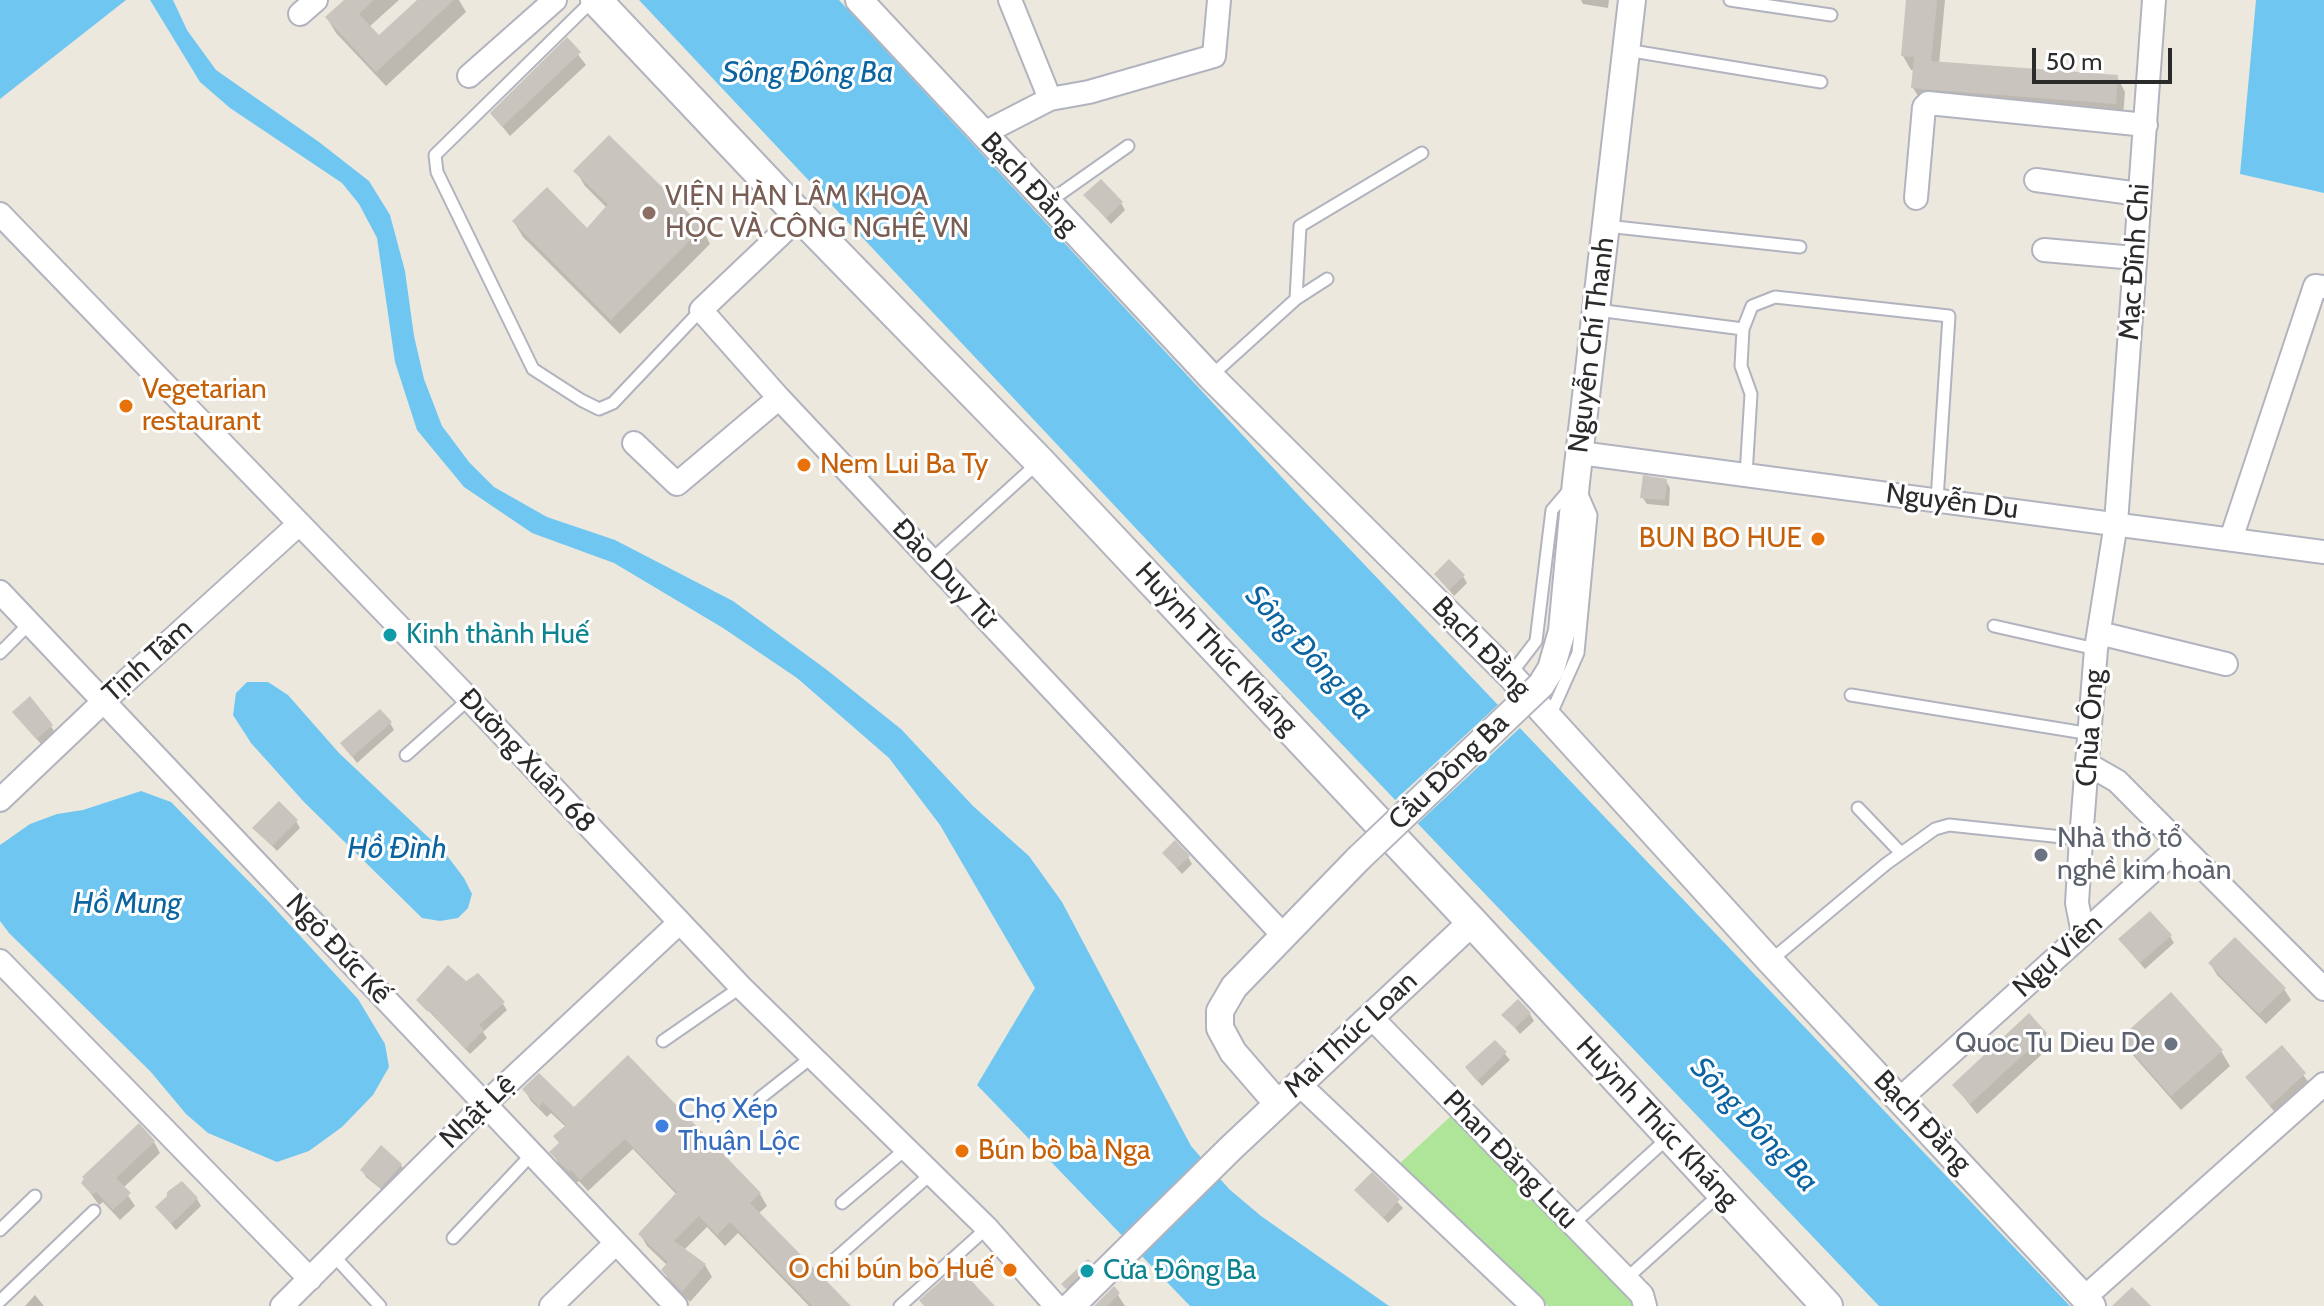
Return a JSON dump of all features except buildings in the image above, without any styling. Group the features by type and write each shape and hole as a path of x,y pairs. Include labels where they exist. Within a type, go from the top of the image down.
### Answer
{"main road":[{"name":"Huỳnh Thúc Kháng","path":"594,0 1040,462 1827,1306"}],"street":[{"path":"469,76 555,0"},
{"name":"Bạch Đằng","path":"859,0 1046,204 1211,377 1510,675 1770,961 2088,1302"},
{"path":"1010,0 1050,99"},
{"path":"982,134 1050,99 1089,92 1214,56 1219,0"},
{"name":"Nguyễn Chí Thanh","path":"1541,685 1551,669 1562,631 1576,482 1632,0"},
{"name":"Mạc Đĩnh Chi","path":"2116,523 2154,0"},
{"path":"1916,198 1924,107 1928,103 2146,125"},
{"path":"2036,180 2139,194"},
{"name":"Đường Xuân 68","path":"0,214 469,699 679,923 987,1228 1056,1306"},
{"path":"701,310 800,216"},
{"path":"2044,250 2135,258"},
{"path":"2231,539 2315,286 2324,287"},
{"name":"Đào Duy Từ","path":"701,310 779,398 1283,935"},
{"path":"634,443 677,484 779,398"},
{"name":"Nguyễn Du","path":"1580,453 2324,552"},
{"name":"Chùa Ông","path":"2083,933 2077,903 2081,839 2098,641 2116,523"},
{"name":"Tịnh Tâm","path":"0,800 299,524"},
{"name":"Ngô Đức Kế","path":"0,592 676,1306"},
{"path":"2098,641 2226,664"},
{"name":"Cầu Đông Ba","path":"1283,935 1541,685"},
{"path":"2089,765 2117,781 2324,989"},
{"name":"Ngự Viên","path":"1900,1099 2180,846"},
{"name":"Mai Thúc Loan","path":"1071,1306 1231,1148 1472,922"},
{"name":"Nhật Lệ","path":"282,1306 485,1104 679,923"},
{"path":"1278,1104 1233,1052 1220,1028 1220,1011 1234,987 1283,935"},
{"path":"0,961 310,1279"},
{"name":"Phan Đăng Lưu","path":"1370,1016 1642,1295 1645,1306"},
{"path":"1299,1084 1533,1306"},
{"path":"2088,1302 2324,1084"},
{"path":"551,1306 616,1243"}],"lane":[{"path":"594,0 435,155 437,172 533,369 581,400 599,409 613,403 701,310"},
{"path":"1730,0 1831,15"},
{"path":"1626,50 1821,82"},
{"path":"1046,204 1128,146"},
{"path":"1296,299 1300,226 1422,153"},
{"path":"1606,226 1800,247"},
{"path":"1211,377 1296,299 1327,279"},
{"path":"1746,475 1751,394 1741,366 1743,329 1752,306 1763,299 1775,297 1949,316 1937,500"},
{"path":"1596,310 1743,329"},
{"path":"931,560 1040,462"},
{"path":"1510,675 1536,641 1552,510 1576,482 1591,515 1578,653 1549,718"},
{"path":"0,653 30,623"},
{"path":"1994,626 2098,641"},
{"path":"1851,695 2091,734"},
{"path":"406,755 469,699"},
{"path":"1858,808 1900,852"},
{"path":"1770,961 1924,834 1949,825 2081,839"},
{"path":"663,1041 741,987"},
{"path":"760,1098 812,1057"},
{"path":"1573,1224 1669,1137"},
{"path":"842,1203 907,1148"},
{"path":"453,1238 532,1154"},
{"path":"835,1259 932,1173"},
{"path":"1626,1279 1720,1193"},
{"path":"0,1230 35,1196"},
{"path":"0,1301 94,1211"},
{"path":"900,1306 987,1228"},
{"path":"333,1255 380,1306"}],"green space":[{"path":"1451,1116 1634,1300 1634,1306 1548,1306 1398,1165"}],"water":[{"path":"0,0 126,0 0,99"},
{"path":"150,0 173,0 187,30 216,70 369,181 390,215 405,271 424,379 442,426 469,462 494,487 547,517 615,540 733,601 901,729 973,806 1029,856 1062,902 1191,1146 1229,1189 1261,1216 1389,1306 1190,1306 977,1085 1035,988 940,825 889,758 797,678 723,628 614,563 532,533 464,487 417,430 395,362 377,238 359,204 342,183 230,108 200,82"},
{"name":"Sông Đông Ba","path":"639,0 839,0 1302,499 2070,1306 1879,1306 1160,554"},
{"path":"2256,0 2324,0 2324,193 2240,174"},
{"name":"Hồ Đình","path":"247,682 268,682 288,695 339,753 445,853 472,894 468,908 458,918 440,921 422,918 304,802 251,743 233,715 236,693"},
{"name":"Hồ Mung","path":"141,791 171,802 269,902 358,999 385,1044 389,1067 373,1095 342,1127 309,1151 277,1162 208,1133 0,921 0,845 30,824"}],"pier":[{"path":"1501,702 1523,725 1414,827 1392,803"}],"place":[{"name":"VIỆN HÀN LÂM KHOA HỌC VÀ CÔNG NGHỆ VN","path":"649,213"},
{"name":"Vegetarian restaurant","path":"126,406"},
{"name":"Nem Lui Ba Ty","path":"804,465"},
{"name":"BUN BO HUE","path":"1818,539"},
{"name":"Kinh thành Huế","path":"390,635"},
{"name":"Nhà thờ tổ nghề kim hoàn","path":"2041,855"},
{"name":"Quoc Tu Dieu De","path":"2171,1044"},
{"name":"Chợ Xép Thuận Lộc","path":"662,1126"},
{"name":"Bún bò bà Nga","path":"962,1151"},
{"name":"O chi bún bò Huế","path":"1010,1270"},
{"name":"Cửa Đông Ba","path":"1087,1271"}]}
